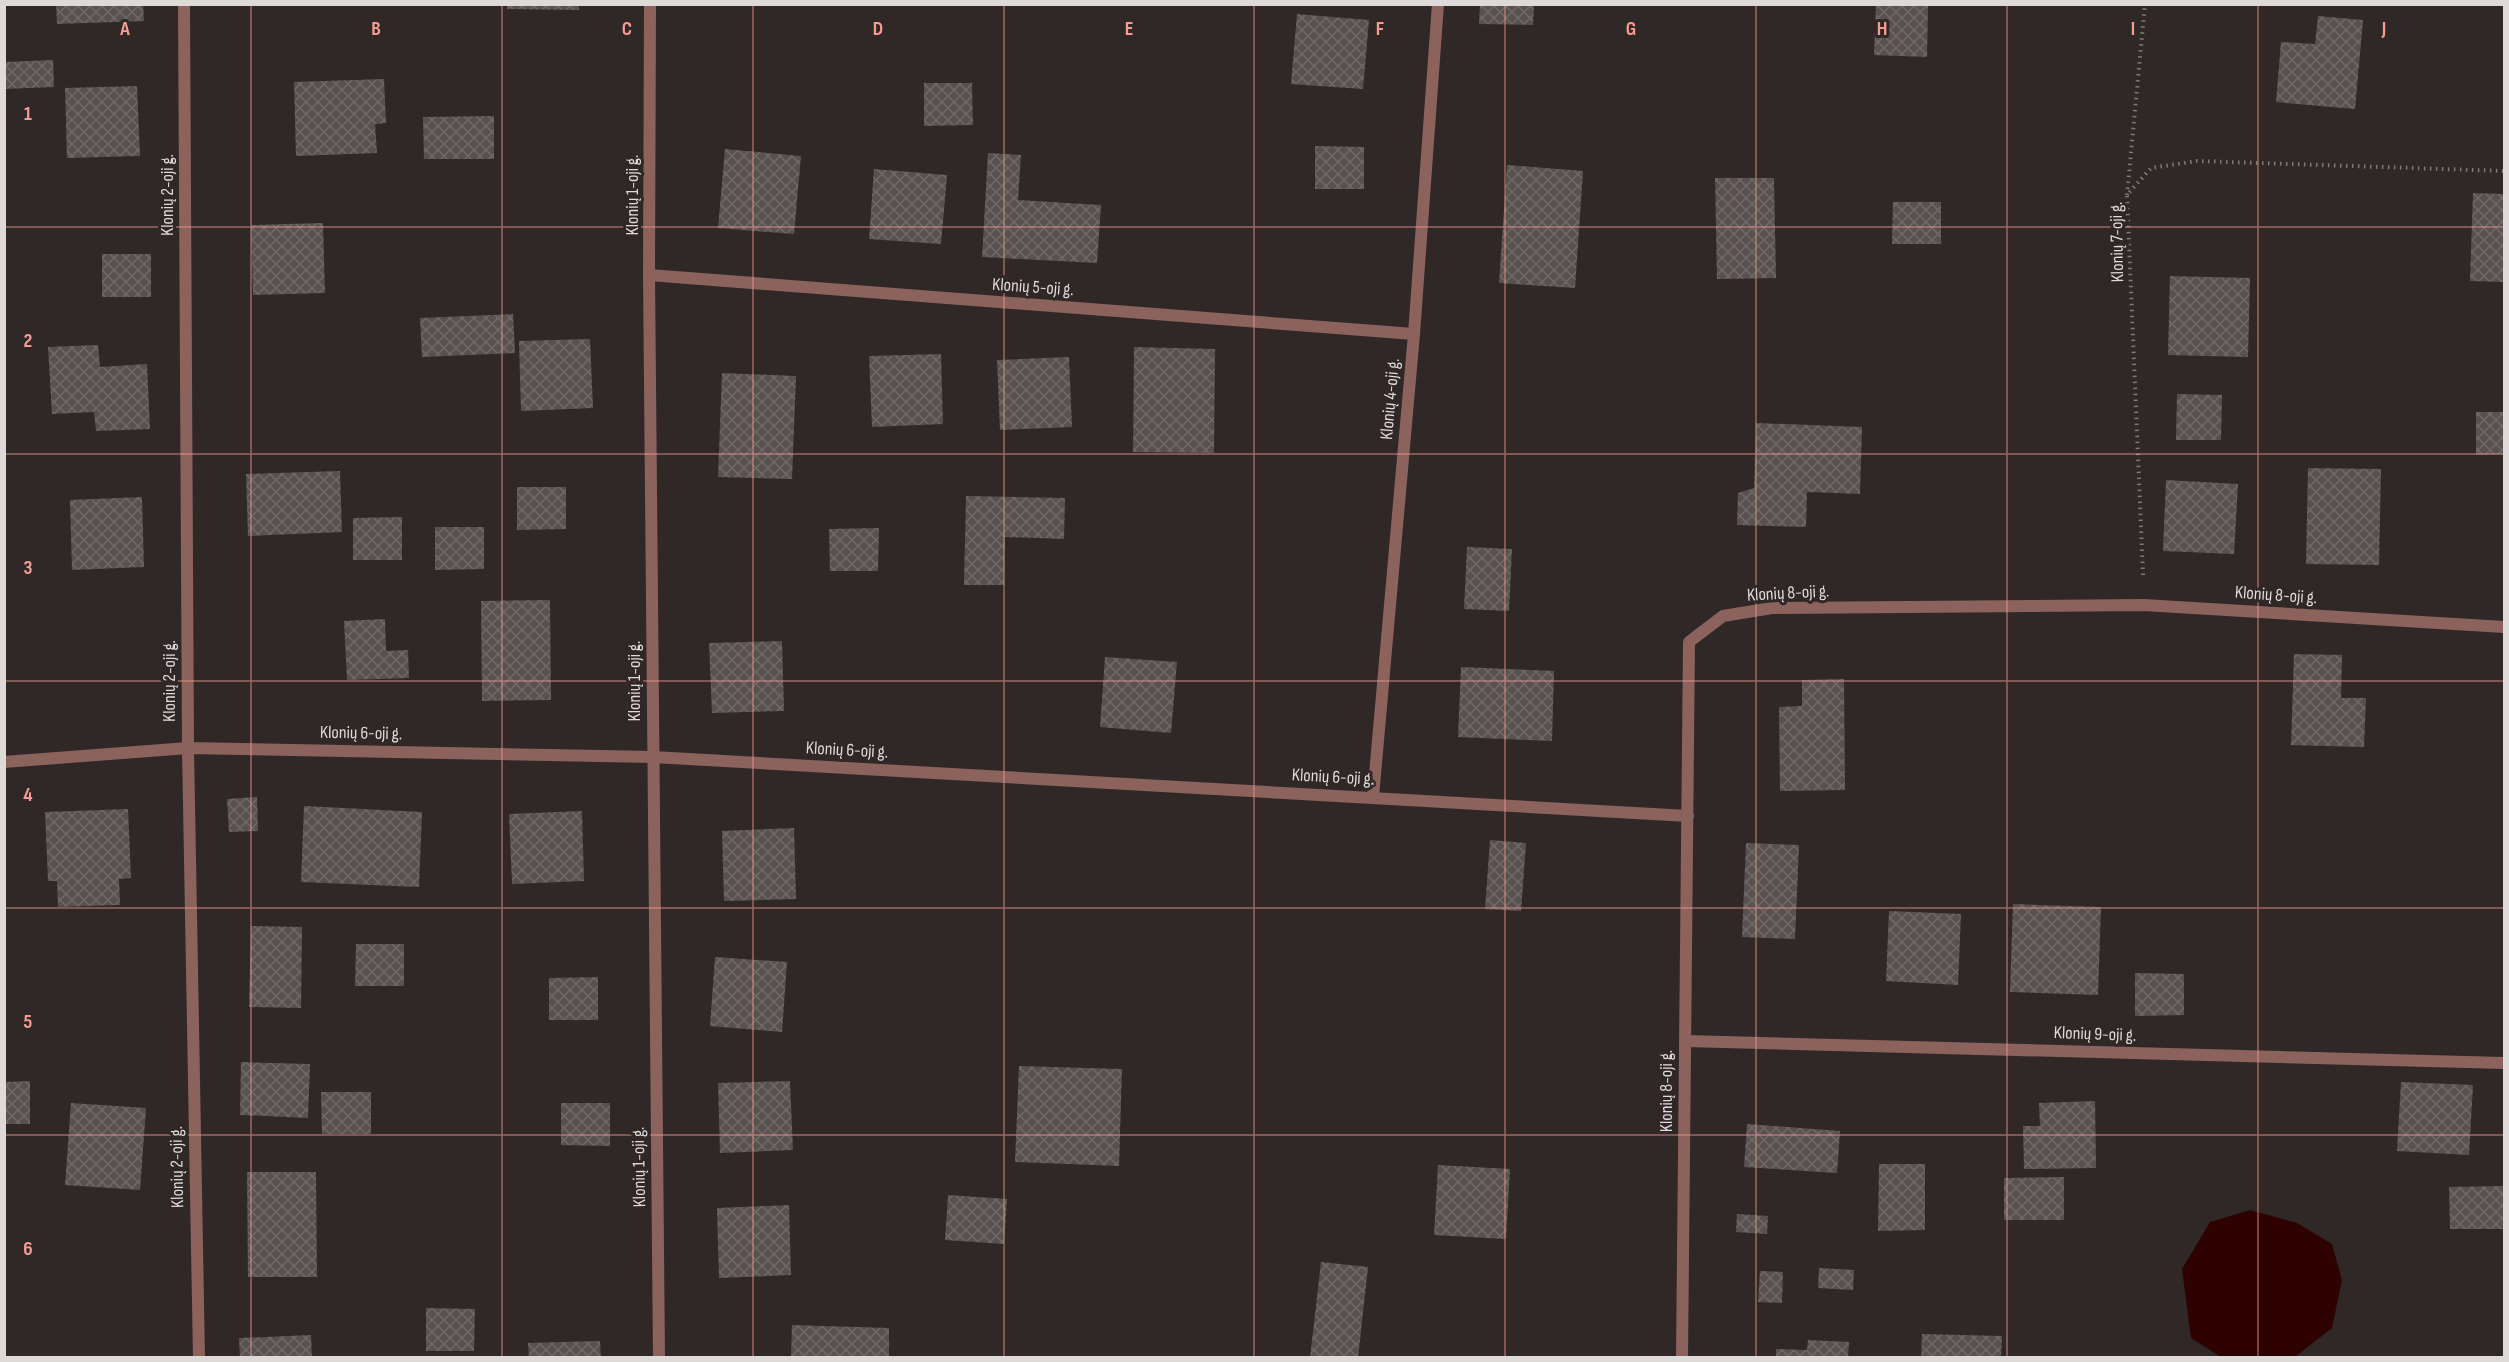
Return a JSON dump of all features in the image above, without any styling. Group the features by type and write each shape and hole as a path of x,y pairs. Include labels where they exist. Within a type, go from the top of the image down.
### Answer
{"street":[{"name":"Klonių 2-oji g.","path":"184,4 188,748 199,1358"},
{"name":"Klonių 1-oji g.","path":"650,4 653,757 659,1358"},
{"name":"Klonių 4-oji g.","path":"1373,797 1414,334 1438,4"},
{"name":"Klonių 5-oji g.","path":"650,275 1414,334"},
{"name":"Klonių 8-oji g.","path":"1682,1358 1689,642 1723,616 1772,608 2144,605 2505,627"},
{"name":"Klonių 6-oji g.","path":"4,762 188,748 653,757 1688,816"},
{"name":"Klonių 9-oji g.","path":"1685,1041 2505,1063"}],"path":[{"path":"2127,195 2145,4"},
{"name":"Klonių 7-oji g.","path":"2144,605 2127,195 2151,168 2197,161 2505,171"}],"shaded area":[{"path":"2250,1210 2297,1223 2332,1244 2342,1280 2332,1328 2295,1357 2221,1357 2191,1338 2182,1269 2210,1222"}],"building":[{"path":"56,4 143,4 144,21 57,24"},
{"path":"507,4 579,4 579,10 507,9"},
{"path":"1480,4 1534,4 1533,25 1479,24"},
{"path":"1876,4 1928,4 1927,57 1874,55"},
{"path":"1297,14 1369,20 1363,89 1291,84"},
{"path":"2318,16 2363,20 2355,109 2276,102 2281,42 2315,44"},
{"path":"53,60 54,87 4,89 4,62"},
{"path":"384,79 386,123 375,124 377,153 296,156 294,82"},
{"path":"924,83 972,83 973,125 924,126"},
{"path":"137,86 140,156 67,158 65,88"},
{"path":"494,116 494,159 424,159 423,117"},
{"path":"1315,146 1364,147 1364,189 1315,189"},
{"path":"725,149 801,156 794,234 718,228"},
{"path":"988,153 1021,155 1018,200 1101,205 1097,263 982,257"},
{"path":"1507,165 1583,171 1575,288 1499,283"},
{"path":"874,169 947,175 941,244 869,239"},
{"path":"1715,178 1774,178 1776,278 1717,279"},
{"path":"2473,193 2504,194 2504,282 2470,281"},
{"path":"1893,202 1941,202 1941,244 1892,244"},
{"path":"323,223 325,293 253,295 251,225"},
{"path":"102,254 151,254 151,297 102,297"},
{"path":"2170,276 2250,278 2248,357 2168,355"},
{"path":"513,314 515,353 422,357 420,318"},
{"path":"590,339 593,408 521,411 519,341"},
{"path":"98,345 100,367 147,364 150,429 96,431 94,412 52,414 48,347"},
{"path":"1134,347 1215,349 1214,453 1133,452"},
{"path":"941,354 943,424 872,427 869,356"},
{"path":"1069,357 1072,427 1000,430 997,360"},
{"path":"722,373 796,376 792,479 718,477"},
{"path":"2177,394 2222,395 2221,440 2176,440"},
{"path":"2476,412 2504,412 2504,454 2476,455"},
{"path":"1756,423 1862,427 1860,494 1807,492 1806,527 1737,525 1738,493 1754,488"},
{"path":"2308,468 2381,469 2379,565 2306,564"},
{"path":"340,471 342,532 248,536 246,474"},
{"path":"2166,480 2238,484 2234,554 2163,551"},
{"path":"517,487 566,487 566,529 517,530"},
{"path":"966,496 1065,498 1064,539 1005,537 1004,585 964,585"},
{"path":"142,497 144,567 72,570 70,500"},
{"path":"402,517 402,560 353,560 353,518"},
{"path":"435,527 484,527 484,569 435,570"},
{"path":"879,528 878,571 830,571 829,529"},
{"path":"1467,547 1512,549 1509,611 1464,609"},
{"path":"550,600 551,700 482,701 481,601"},
{"path":"385,619 386,651 408,650 409,678 347,680 344,621"},
{"path":"782,641 784,711 712,713 709,643"},
{"path":"2294,654 2342,655 2341,698 2366,698 2364,747 2291,745"},
{"path":"1105,657 1177,662 1171,733 1100,727"},
{"path":"1461,667 1554,671 1552,741 1458,737"},
{"path":"1844,679 1845,790 1780,791 1779,707 1802,706 1802,680"},
{"path":"257,797 258,831 229,832 227,799"},
{"path":"304,806 422,812 419,887 301,882"},
{"path":"128,809 131,878 119,879 120,905 58,907 57,881 48,881 45,812"},
{"path":"582,811 584,881 512,884 509,814"},
{"path":"794,828 796,899 724,901 722,831"},
{"path":"1490,840 1526,843 1521,911 1485,909"},
{"path":"1746,843 1799,845 1795,939 1742,937"},
{"path":"2013,904 2101,907 2098,995 2010,992"},
{"path":"1889,911 1961,914 1958,985 1886,981"},
{"path":"251,926 302,927 301,1008 249,1007"},
{"path":"356,944 404,944 404,986 355,986"},
{"path":"715,957 787,962 782,1032 710,1026"},
{"path":"2135,973 2184,974 2184,1015 2135,1016"},
{"path":"598,977 598,1020 549,1020 549,978"},
{"path":"241,1062 310,1064 308,1118 240,1115"},
{"path":"1019,1066 1122,1069 1119,1166 1015,1162"},
{"path":"30,1081 30,1124 4,1124 4,1082"},
{"path":"790,1081 793,1150 720,1153 718,1083"},
{"path":"2401,1082 2473,1085 2469,1155 2397,1151"},
{"path":"321,1092 371,1092 371,1134 322,1134"},
{"path":"2095,1101 2096,1168 2024,1169 2023,1126 2040,1126 2039,1103"},
{"path":"71,1103 146,1108 140,1190 65,1185"},
{"path":"561,1103 610,1103 610,1146 561,1145"},
{"path":"1747,1124 1840,1131 1837,1173 1744,1167"},
{"path":"1879,1164 1925,1164 1925,1230 1878,1231"},
{"path":"1438,1165 1510,1169 1506,1239 1434,1235"},
{"path":"247,1172 316,1172 317,1277 248,1277"},
{"path":"2064,1177 2064,1220 2004,1220 2004,1178"},
{"path":"2504,1186 2504,1229 2450,1229 2449,1187"},
{"path":"948,1195 1007,1199 1004,1244 945,1240"},
{"path":"789,1205 791,1275 719,1278 717,1208"},
{"path":"1737,1214 1768,1216 1767,1234 1736,1232"},
{"path":"1321,1262 1368,1267 1358,1358 1310,1358"},
{"path":"1819,1268 1854,1270 1853,1290 1818,1288"},
{"path":"1760,1271 1783,1272 1782,1303 1758,1302"},
{"path":"426,1308 475,1309 474,1351 426,1351"},
{"path":"792,1325 889,1328 889,1358 791,1358"},
{"path":"1922,1334 2002,1336 2001,1358 1921,1358"},
{"path":"311,1335 312,1358 240,1358 239,1338"},
{"path":"1808,1340 1849,1342 1848,1358 1776,1358 1776,1349 1807,1350"},
{"path":"600,1341 601,1358 529,1358 528,1343"}]}
